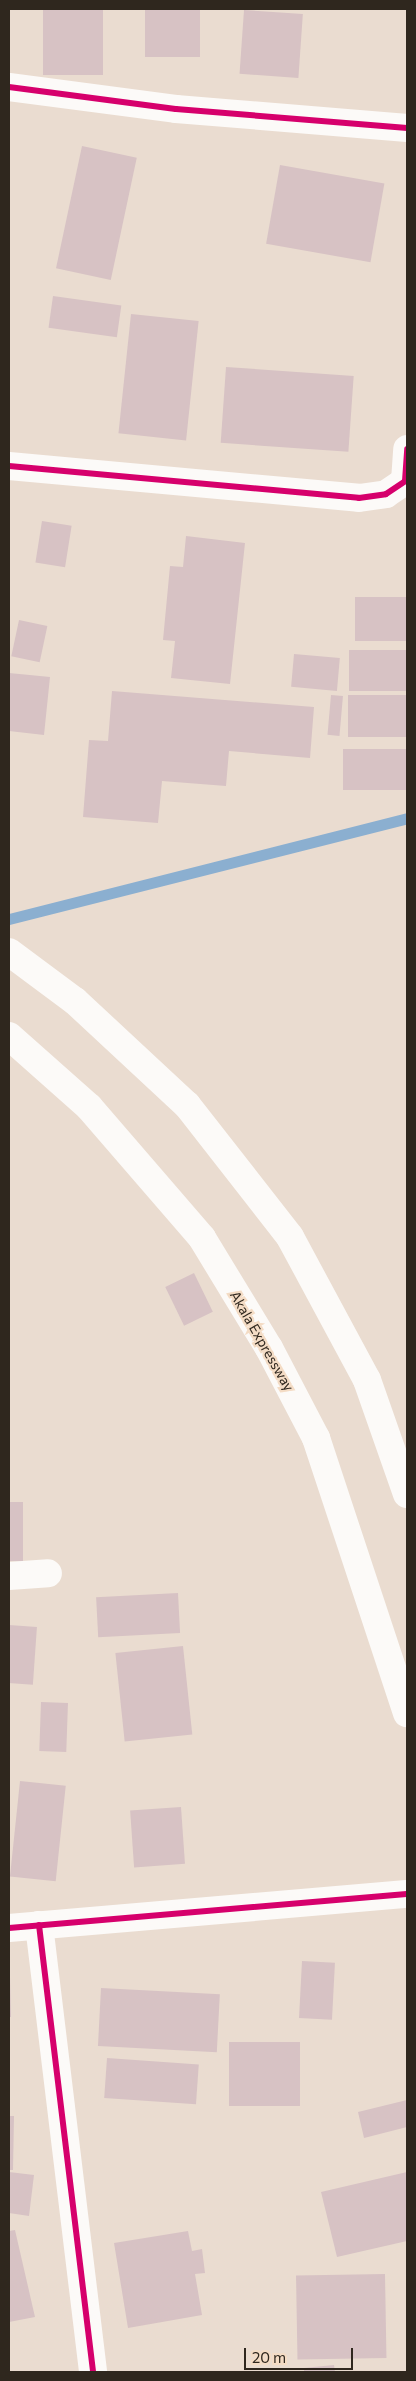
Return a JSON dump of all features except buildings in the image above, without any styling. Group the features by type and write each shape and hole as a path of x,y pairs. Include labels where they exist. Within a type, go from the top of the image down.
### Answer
{"street":[{"path":"9,87 176,109 407,128"},
{"path":"9,466 359,498 386,494 405,481 407,449"},
{"path":"9,952 75,1001 187,1105 290,1237 367,1380 407,1494"},
{"name":"Akala Expressway","path":"9,1036 89,1107 202,1238 268,1348 316,1438 407,1713"},
{"path":"9,1576 48,1573"},
{"path":"9,1928 407,1894"},
{"path":"39,1925 93,2372"}],"waterway":[{"path":"9,919 407,818"}],"cycle path":[{"path":"9,87 176,109 407,128"},
{"path":"9,466 359,498 386,494 405,481 407,449"},
{"path":"9,1928 407,1894"},
{"path":"39,1925 93,2372"}]}
